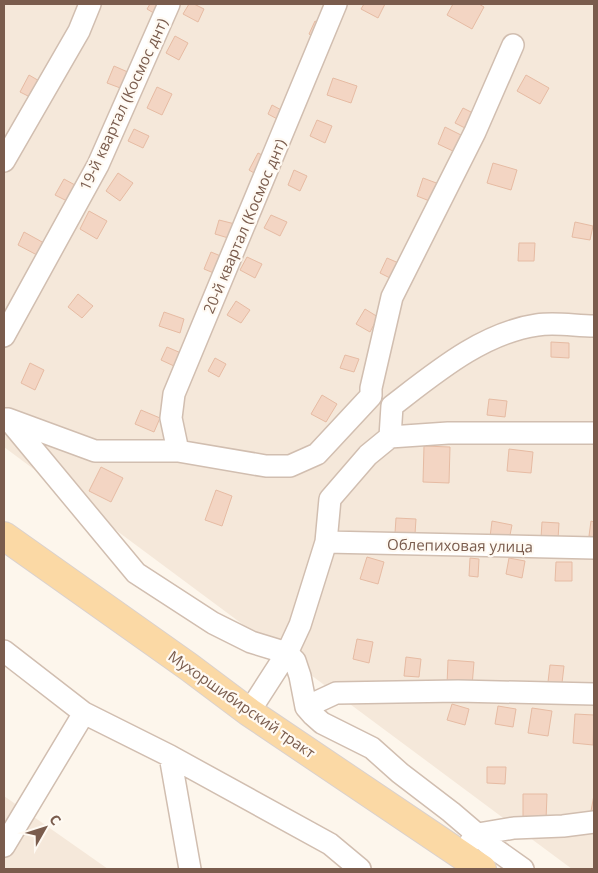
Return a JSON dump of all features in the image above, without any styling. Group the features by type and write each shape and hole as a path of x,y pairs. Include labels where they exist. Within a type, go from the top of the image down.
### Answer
{"main road":[{"name":"Мухоршибирский тракт","path":"4,536 189,667 249,712 482,869"}],"street":[{"path":"4,161 79,31 90,4"},
{"name":"19-й квартал (Космос днт)","path":"4,336 98,166 169,4"},
{"name":"20-й квартал (Космос днт)","path":"178,451 171,418 174,394 336,4"},
{"path":"5,418 95,452 178,451 266,466 290,466 317,454 371,396 371,388 392,297 475,132 513,45"},
{"path":"390,437 392,406 444,366 501,334 538,325 594,326"},
{"path":"371,396 392,406"},
{"path":"5,418 136,573 213,622 251,642 287,654 295,661 306,707 313,716 322,723 372,748 492,847 523,869"},
{"path":"249,712 287,654 300,625 326,542 330,499 368,455 390,437 448,432 594,433"},
{"name":"Облепиховая улица","path":"326,542 594,548"},
{"path":"4,651 84,713 170,756 330,844 360,869"},
{"path":"306,707 336,692 458,691 594,694"},
{"path":"4,846 84,713"},
{"path":"170,756 190,869"},
{"path":"458,853 478,834 514,828 563,826 594,822"},
{"path":"330,844 346,869"}],"shaded area":[{"path":"4,4 594,4 594,869 572,869 4,447"},
{"path":"4,796 108,869 4,869"}],"building":[{"path":"150,4 160,4 157,15 147,9"},
{"path":"189,4 194,4 204,9 198,22 183,14"},
{"path":"364,4 385,4 378,18 361,9"},
{"path":"453,4 479,4 484,7 472,29 447,15"},
{"path":"315,21 326,26 319,40 309,34"},
{"path":"175,36 188,43 179,60 166,53"},
{"path":"114,66 130,73 123,89 107,83"},
{"path":"29,75 41,82 32,98 20,92"},
{"path":"526,75 549,88 540,104 517,91"},
{"path":"333,78 357,86 351,103 327,95"},
{"path":"157,87 172,94 162,115 147,108"},
{"path":"272,105 285,112 281,121 268,114"},
{"path":"463,108 477,115 469,130 455,123"},
{"path":"317,120 332,126 325,143 310,136"},
{"path":"445,127 463,136 455,152 438,144"},
{"path":"134,129 149,136 143,148 128,141"},
{"path":"258,153 268,158 259,176 249,170"},
{"path":"493,163 517,170 511,190 487,183"},
{"path":"294,170 307,176 300,191 288,185"},
{"path":"118,173 133,183 120,201 106,191"},
{"path":"423,178 439,184 432,202 417,196"},
{"path":"64,179 75,185 67,201 55,195"},
{"path":"89,211 107,221 97,239 80,229"},
{"path":"271,215 287,222 280,236 264,228"},
{"path":"219,220 239,225 235,240 215,234"},
{"path":"575,222 593,226 590,240 572,237"},
{"path":"24,232 44,243 37,255 18,245"},
{"path":"519,243 535,243 534,261 518,261"},
{"path":"211,252 228,259 221,276 204,269"},
{"path":"247,257 262,264 255,278 240,270"},
{"path":"387,258 401,264 394,280 380,273"},
{"path":"78,294 93,306 82,318 68,307"},
{"path":"236,301 250,310 241,323 227,315"},
{"path":"365,309 378,317 370,332 356,324"},
{"path":"164,312 184,319 180,333 159,326"},
{"path":"551,342 569,343 569,358 551,357"},
{"path":"167,347 181,353 174,366 161,360"},
{"path":"345,355 359,359 354,372 340,368"},
{"path":"215,358 226,364 219,377 208,371"},
{"path":"30,363 44,370 35,390 21,383"},
{"path":"322,395 337,404 326,422 311,414"},
{"path":"489,399 507,401 505,417 487,415"},
{"path":"141,410 160,418 154,432 135,424"},
{"path":"424,446 450,447 449,483 423,482"},
{"path":"509,449 533,452 531,473 507,471"},
{"path":"101,467 123,478 111,502 89,491"},
{"path":"216,490 232,496 222,526 205,520"},
{"path":"396,518 416,519 415,534 395,533"},
{"path":"492,521 512,525 509,540 490,537"},
{"path":"591,521 594,522 594,537 589,536"},
{"path":"542,522 559,523 558,539 541,538"},
{"path":"367,557 384,562 378,584 360,579"},
{"path":"470,558 479,559 478,577 469,576"},
{"path":"509,558 525,561 522,578 506,574"},
{"path":"556,562 572,562 572,581 555,581"},
{"path":"357,639 373,642 369,663 353,659"},
{"path":"406,657 421,659 419,677 404,676"},
{"path":"448,660 474,662 472,686 447,685"},
{"path":"550,665 564,666 562,683 548,682"},
{"path":"452,704 469,709 465,725 447,720"},
{"path":"498,706 516,709 513,727 495,724"},
{"path":"532,708 552,711 548,736 528,733"},
{"path":"575,714 594,715 593,745 573,743"},
{"path":"487,767 506,767 505,784 487,783"},
{"path":"523,794 547,794 546,820 523,820"},
{"path":"594,795 594,812 591,811"}]}
